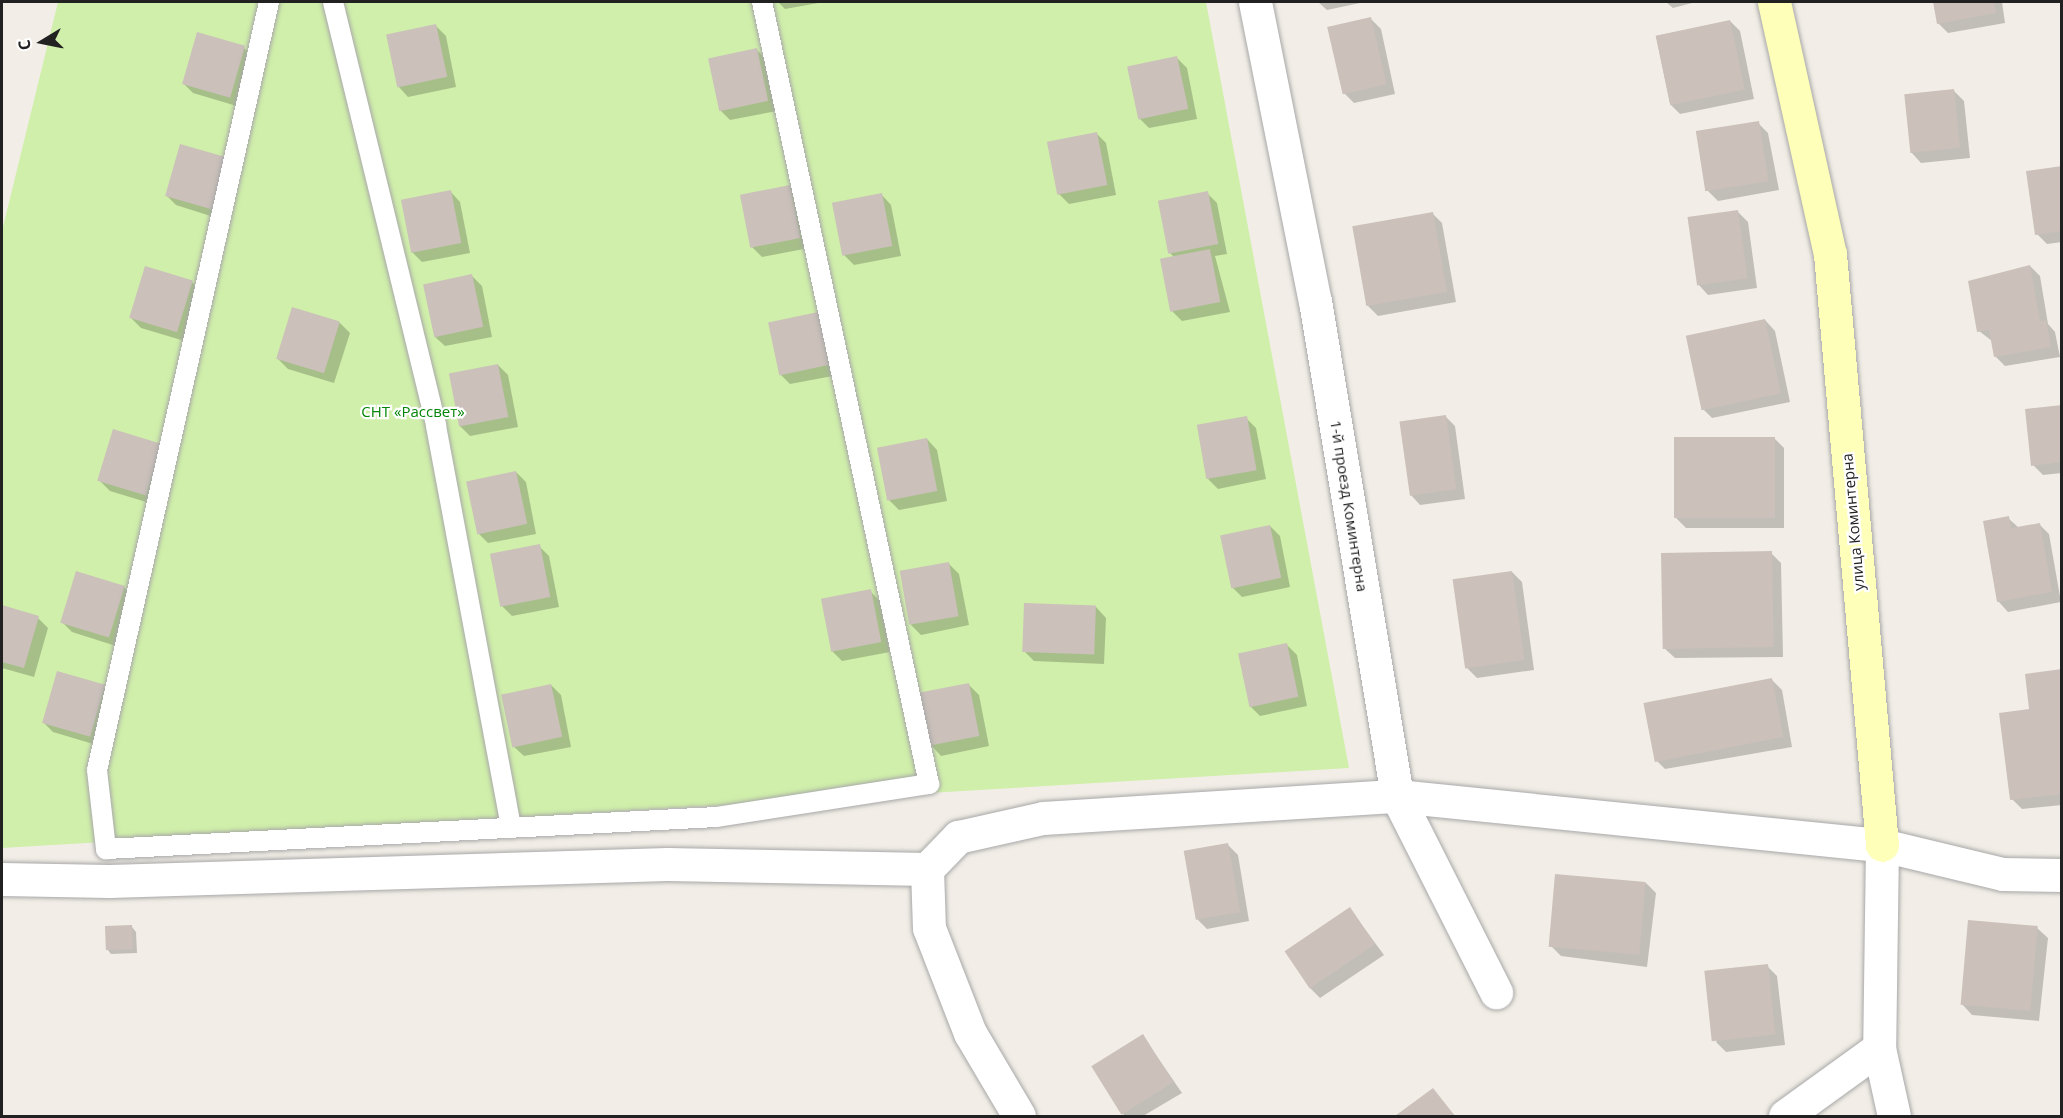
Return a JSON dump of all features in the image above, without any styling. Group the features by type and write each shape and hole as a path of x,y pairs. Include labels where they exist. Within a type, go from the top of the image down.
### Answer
{"street":[{"name":"1-й проезд Коминтерна","path":"1255,2 1315,301 1397,796 1496,992"},
{"name":"улица Коминтерна","path":"1774,2 1830,254 1881,845 1879,1048 1894,1116"},
{"path":"2,879 109,881 667,864 927,868 958,837 1043,818 1397,796 1881,845 2002,874 2061,875"},
{"path":"927,868 928,928 970,1033 1019,1116"},
{"path":"1785,1116 1879,1048"}],"lane":[{"path":"269,2 97,770 106,849 716,817 929,784 762,2"},
{"path":"333,2 436,426 511,827"}],"green space":[{"name":"СНТ «Рассвет»","path":"58,2 1206,2 1349,768 2,848 2,231"}],"building":[{"path":"1933,2 1994,2 1996,13 1937,24"},
{"path":"1371,17 1387,84 1343,94 1327,27"},
{"path":"1730,20 1745,89 1670,105 1656,36"},
{"path":"436,24 447,77 397,87 386,35"},
{"path":"197,32 245,46 230,98 182,84"},
{"path":"757,48 768,101 719,111 708,58"},
{"path":"1177,56 1188,109 1138,119 1127,67"},
{"path":"1954,89 1960,148 1910,153 1904,94"},
{"path":"1759,121 1769,181 1705,191 1696,131"},
{"path":"1097,132 1107,185 1057,195 1047,142"},
{"path":"180,144 229,158 214,210 165,196"},
{"path":"2062,166 2062,231 2035,235 2026,171"},
{"path":"790,185 800,238 750,248 740,195"},
{"path":"451,190 461,243 411,253 401,200"},
{"path":"1208,191 1218,244 1168,254 1158,201"},
{"path":"882,193 892,246 842,256 832,203"},
{"path":"1738,210 1748,278 1697,285 1687,217"},
{"path":"1433,212 1447,292 1366,306 1352,226"},
{"path":"1210,249 1220,302 1170,312 1160,259"},
{"path":"2030,265 2040,321 2046,320 2051,347 1994,357 1989,330 1977,332 1968,281"},
{"path":"145,266 193,281 177,332 129,318"},
{"path":"472,274 483,327 434,337 423,284"},
{"path":"292,307 340,322 324,373 276,359"},
{"path":"818,312 829,365 779,375 768,323"},
{"path":"1765,319 1781,393 1702,410 1686,336"},
{"path":"498,364 508,417 459,427 449,374"},
{"path":"2062,405 2062,462 2031,466 2025,409"},
{"path":"1446,415 1456,489 1410,496 1399,422"},
{"path":"1247,416 1257,470 1206,479 1197,425"},
{"path":"113,429 162,444 146,496 97,481"},
{"path":"1674,437 1775,437 1775,518 1674,518"},
{"path":"927,438 937,491 887,501 877,448"},
{"path":"516,471 527,524 477,534 466,482"},
{"path":"2009,516 2011,528 2040,523 2052,592 1997,602 1983,521"},
{"path":"1270,525 1281,578 1231,588 1220,536"},
{"path":"540,544 550,597 500,607 490,554"},
{"path":"1772,551 1774,647 1663,649 1661,553"},
{"path":"949,562 959,616 909,625 900,571"},
{"path":"76,571 125,586 109,638 60,623"},
{"path":"1512,571 1525,660 1465,668 1453,579"},
{"path":"871,589 881,642 831,652 821,599"},
{"path":"1024,603 1096,606 1094,654 1022,652"},
{"path":"2,605 39,616 24,668 2,662"},
{"path":"1287,643 1298,697 1250,707 1238,653"},
{"path":"2062,669 2062,794 2010,800 1999,713 2029,709 2025,674"},
{"path":"57,671 105,685 90,737 42,723"},
{"path":"1772,678 1783,737 1655,762 1643,703"},
{"path":"969,683 979,736 930,746 920,693"},
{"path":"551,684 562,737 512,747 501,695"},
{"path":"1228,843 1240,912 1196,920 1184,851"},
{"path":"1555,874 1646,882 1639,955 1549,947"},
{"path":"1350,907 1375,944 1310,988 1285,951"},
{"path":"1968,920 2038,926 2030,1011 1961,1005"},
{"path":"132,925 133,949 106,950 105,926"},
{"path":"1768,964 1775,1035 1712,1041 1704,971"},
{"path":"1143,1034 1173,1082 1121,1115 1091,1066"},
{"path":"1433,1088 1455,1116 1395,1116"}]}
